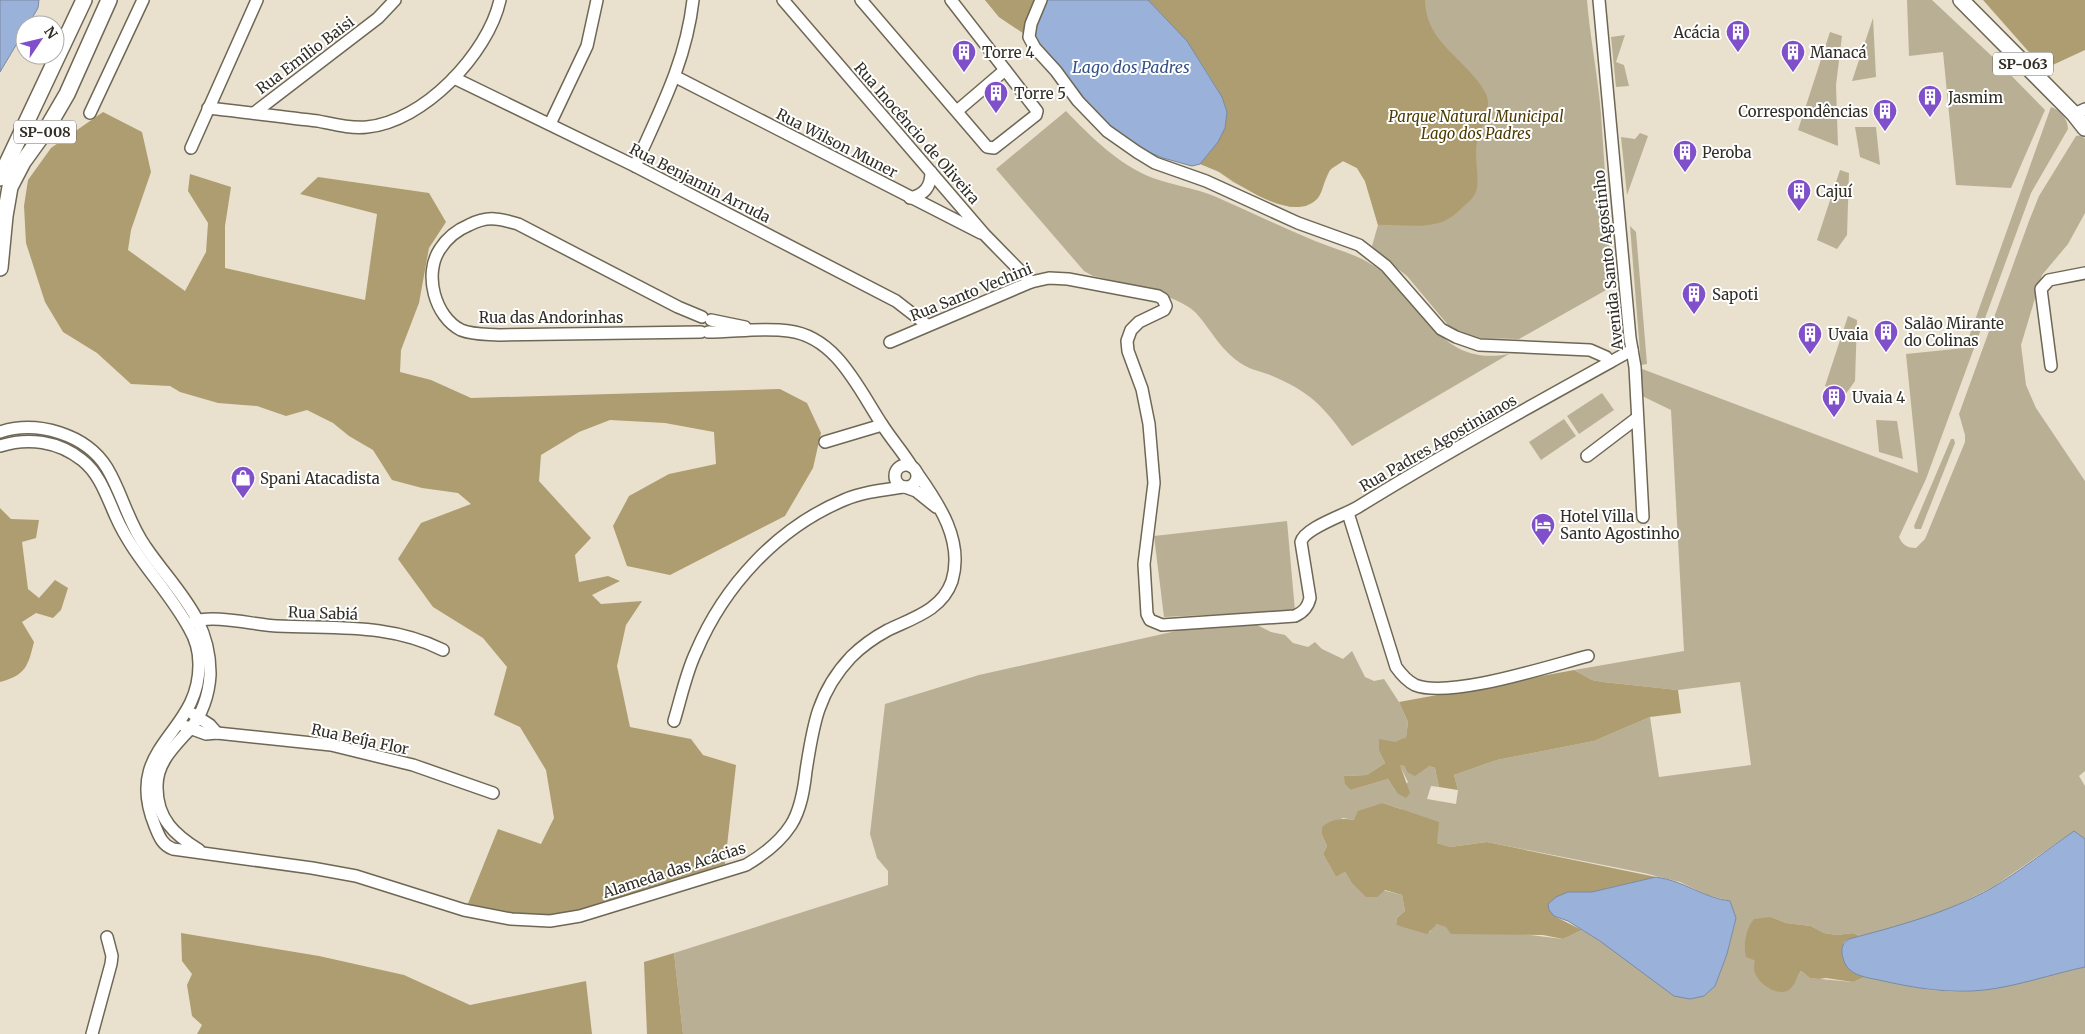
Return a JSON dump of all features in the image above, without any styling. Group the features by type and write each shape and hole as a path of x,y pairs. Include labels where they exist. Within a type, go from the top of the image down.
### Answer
{"main road":[{"name":"SP-008","path":"0,178 84,0"},
{"name":"SP-008","path":"0,268 10,187 23,162 46,130 67,94 109,0"},
{"name":"SP-063","path":"1962,0 2079,112 2085,128"}],"street":[{"path":"90,113 143,0"},
{"path":"191,148 257,0"},
{"name":"Rua Emílio Baisi","path":"254,113 378,18 396,0"},
{"path":"208,108 365,128 396,121 415,109 454,78 471,59 486,35 500,0"},
{"path":"550,124 587,46 597,0"},
{"path":"635,166 676,77 691,16 692,0"},
{"name":"Rua Inocêncio de Oliveira","path":"784,0 985,235 1031,282"},
{"path":"951,0 1044,120"},
{"path":"1041,0 1031,24 1029,37 1078,101 1107,131 1137,152 1155,163 1206,181 1298,223 1359,245 1386,266 1441,329 1456,337 1479,345 1590,350 1606,357 1610,362"},
{"name":"Avenida Santo Agostinho","path":"1599,0 1635,367 1644,517"},
{"path":"867,2 990,148 997,146 1036,115 1037,111"},
{"path":"957,110 1005,70"},
{"name":"Rua Wilson Muner","path":"676,77 985,235"},
{"name":"Rua Benjamin Arruda","path":"454,78 635,166 896,302 927,325"},
{"path":"910,198 920,196 926,189 931,181 931,172"},
{"name":"Rua das Andorinhas","path":"703,325 678,307 518,224 494,218 478,221 461,228 448,238 438,251 433,270 433,288 438,307 447,320 462,330 480,334 672,332 688,334 703,325 738,325 751,330 790,331 817,341 829,349 842,363 885,430 898,445 914,470"},
{"path":"2051,366 2041,289 2049,280 2085,273"},
{"name":"Rua Santo Vechini","path":"890,342 1031,282 1049,278 1077,280 1158,296 1165,303 1164,310 1139,322 1132,330 1127,341 1128,351 1142,389 1149,424 1153,493 1144,564 1147,614 1150,620 1162,625 1295,616 1302,613 1308,606 1310,598 1308,587"},
{"name":"Rua Padres Agostinianos","path":"1308,587 1302,538 1309,531 1348,513 1427,464 1632,350"},
{"path":"1586,456 1637,418"},
{"path":"0,432 25,427 45,429 65,435 98,457 106,466 117,486 133,527 144,546 198,620 206,640 210,676 207,696 193,714 179,723 156,753 147,781 146,797 150,814 162,841 173,848 180,838 165,820 160,808 156,788 163,762 171,748 190,730 193,714 199,662 196,646 187,624 136,554 122,530 101,483 83,460 53,444 29,441 0,446"},
{"path":"825,442 885,430"},
{"name":"Rua das Andorinhas","path":"885,430 895,452 897,472"},
{"path":"674,720 695,653 711,621 738,580 765,552 796,526 845,500 878,490 904,487 915,483 914,470 902,466 878,490"},
{"name":"Alameda das Acácias","path":"173,848 321,869 372,881 464,910 511,919 550,921 580,916 746,865 764,854 792,825 800,805 815,717 823,698 838,674 866,644 933,608 944,596 951,582 955,567 955,551 951,534 933,495 914,470"},
{"path":"897,472 897,481 904,487 916,491 940,509"},
{"path":"1348,513 1396,667 1402,676 1414,684 1427,688 1486,683 1588,656"},
{"path":"187,624 198,620"},
{"name":"Rua Sabiá","path":"198,620 277,626 340,627 391,632 423,640 443,650"},
{"path":"193,714 217,733"},
{"path":"179,723 190,730"},
{"name":"Rua Beíja Flor","path":"190,730 206,734 217,733 331,745 413,765 493,793"},
{"name":"Alameda das Acácias","path":"180,838 205,853"},
{"path":"92,1034 111,964 112,956 107,937"}],"green space":[{"name":"Parque Natural Municipal Lago dos Padres","path":"985,0 1587,0 1600,100 1615,285 1519,339 1476,338 1461,334 1448,325 1407,276 1382,257 1372,246 1378,225 1365,181 1357,168 1343,161 1330,170 1318,197 1306,206 1290,207 1260,196 1233,182 1219,172 1200,164 1192,166 1163,158 1029,37 999,17"},
{"path":"985,0 1041,0 1029,37 999,17"},
{"path":"1148,0 1425,0 1427,15 1432,28 1449,51 1478,82 1488,100 1487,112 1477,142 1477,182 1474,196 1457,213 1442,222 1418,226 1378,225 1365,181 1357,168 1343,161 1330,170 1318,198 1308,205 1296,207 1283,205 1255,194 1219,172 1200,164 1224,129 1227,115 1226,108 1222,97 1194,52 1177,30"},
{"path":"1907,0 1932,0 1996,60 2045,110 2011,188 1956,185 1943,52 1909,56"},
{"path":"1983,0 2085,0 2085,50 2044,69"},
{"path":"1873,18 1876,77 1852,81"},
{"path":"1830,32 1842,36 1836,85 1838,146 1798,130"},
{"path":"1625,35 1616,62 1624,65 1629,86 1616,87 1611,37"},
{"path":"2051,107 2063,115 2068,129 2031,193 1926,479 1899,537 1904,544 1913,548 1916,548 1925,539 1965,442 1959,414 2029,221 2039,196 2076,136 2082,135 2085,139 2085,213 2068,244 2042,275 2021,345 2026,385 2036,408 2085,481 2085,771 2079,776 2085,786 2085,839 2074,831 1993,887 1945,911 1895,928 1860,936 1853,933 1837,935 1824,933 1811,926 1786,923 1771,917 1754,960 1767,987 1783,991 1797,978 1801,971 1810,978 1853,982 1865,977 1930,990 1957,992 1986,990 2085,967 2085,1034 683,1034 674,953 888,885 888,871 877,858 870,834 885,704 979,675 1203,625 1247,620 1271,632 1285,635 1293,643 1308,647 1315,642 1322,649 1343,659 1352,651 1365,677 1374,681 1384,679 1399,702 1408,722 1406,737 1379,751 1385,763 1367,775 1344,776 1351,790 1388,779 1397,793 1408,782 1399,764 1404,766 1407,772 1429,766 1435,768 1439,787 1431,786 1427,799 1456,804 1458,790 1454,775 1497,760 1594,741 1650,717 1659,777 1751,765 1740,682 1678,690 1592,680 1574,670 1684,651 1671,410 1640,395 1637,367 1918,473 1906,354 1965,348","holes":["1383,803 1401,809 1437,843 1450,847 1487,842 1644,873 1680,882 1707,895 1730,901 1736,918 1727,954 1715,986 1600,941 1582,930 1563,939 1437,924 1430,932 1396,925 1397,918 1405,911 1402,895 1351,882 1345,872 1336,877 1323,854 1327,846 1322,835 1322,827 1343,818 1354,820"]},
{"path":"1066,111 1085,131 1129,166 1153,178 1214,196 1302,236 1353,255 1374,266 1391,280 1433,328 1447,341 1464,351 1484,356 1509,354 1352,446 1328,414 1312,398 1290,384 1246,366 1235,359 1222,347 1196,313 1188,306 1163,295 1093,276 1084,271 996,169"},
{"path":"103,112 142,132 151,172 131,230 128,250 185,291 206,252 208,223 188,191 190,174 231,187 225,226 225,268 365,300 377,214 300,194 318,177 429,193 446,222 429,248 419,303 401,350 400,372 431,380 471,398 780,389 807,403 821,433 813,468 785,516 670,575 627,566 613,526 629,496 669,474 716,464 714,432 665,423 610,420 579,432 541,455 539,481 591,538 575,555 579,582 608,576 620,581 592,595 601,604 642,601 626,625 617,666 630,727 691,739 703,755 736,765 725,864 600,906 544,918 467,906 498,829 541,844 554,818 546,770 520,727 494,715 507,667 483,638 433,607 398,559 421,523 471,504 458,493 422,488 392,480 373,450 349,436 333,423 307,410 286,416 257,406 218,403 180,392 170,386 131,384 97,353 63,332 45,302 26,243 24,206 28,180 51,148"},
{"path":"1855,127 1876,127 1880,165 1860,157"},
{"path":"1640,133 1648,136 1627,195 1621,137 1635,139"},
{"path":"1840,170 1849,173 1847,235 1837,249 1817,240"},
{"path":"1630,226 1636,232 1647,364 1641,365"},
{"path":"1848,316 1857,320 1855,381 1845,395 1825,386"},
{"path":"1602,393 1614,410 1579,434 1567,416"},
{"path":"1564,419 1576,436 1541,460 1529,442"},
{"path":"1876,420 1897,421 1903,459 1879,452"},
{"path":"1951,439 1954,439 1955,443 1921,529 1915,529 1914,526"},
{"path":"0,508 11,519 39,520 36,538 22,542 28,589 39,598 55,580 68,588 61,610 53,618 36,613 22,622 34,642 30,657 21,673 0,682"},
{"path":"1287,521 1295,611 1164,617 1154,536"},
{"path":"1574,670 1592,680 1678,690 1681,713 1650,717 1594,741 1497,760 1454,775 1458,790 1439,787 1435,768 1429,766 1415,776 1407,772 1404,766 1400,765 1410,793 1406,798 1397,793 1388,779 1351,790 1345,784 1344,776 1367,775 1385,763 1379,751 1379,739 1395,742 1406,737 1408,722 1399,702"},
{"path":"1383,803 1439,822 1437,843 1450,847 1487,842 1656,877 1592,892 1568,892 1554,916 1582,930 1563,939 1543,935 1451,934 1446,927 1437,924 1427,934 1396,925 1397,918 1405,911 1402,895 1385,890 1377,897 1366,897 1351,882 1345,872 1336,877 1323,854 1327,846 1322,835 1322,827 1337,820 1354,820 1358,811"},
{"path":"1771,917 1786,923 1811,926 1824,933 1837,935 1853,933 1860,936 1844,942 1842,954 1843,960 1849,968 1865,977 1853,982 1826,978 1819,979 1810,978 1801,971 1794,985 1787,991 1777,991 1766,986 1757,978 1754,960 1746,957 1745,942 1747,932 1754,919"},
{"path":"181,933 319,956 404,975 470,1005 586,981 592,1034 197,1034 202,1025 192,1016 187,985 192,974 182,961"},
{"path":"674,953 683,1034 647,1034 644,962"}],"water":[{"path":"0,0 39,0 38,8 34,15 15,15 15,47 0,72"},
{"name":"Lago dos Padres","path":"1041,0 1148,0 1187,41 1222,97 1227,112 1225,128 1218,142 1200,164 1192,166 1163,158 1134,146 1108,130 1035,48 1031,24"},
{"path":"2074,831 2085,839 2085,967 1997,988 1972,991 1945,991 1918,988 1868,978 1852,972 1845,964 1842,947 1849,939 1922,918 1975,897 2013,875"},
{"path":"1656,877 1676,882 1711,897 1730,901 1736,918 1727,954 1715,986 1704,996 1690,999 1674,996 1600,941 1568,921 1554,916 1549,910 1548,904 1556,897 1568,892 1592,892"}],"place":[{"name":"Acácia","path":"1738,53"},
{"name":"Torre 4","path":"964,73"},
{"name":"Manacá","path":"1793,73"},
{"name":"Torre 5","path":"996,114"},
{"name":"Jasmim","path":"1930,118"},
{"name":"Correspondências","path":"1885,132"},
{"name":"Peroba","path":"1685,173"},
{"name":"Cajuí","path":"1799,212"},
{"name":"Sapoti","path":"1694,315"},
{"name":"Salão Mirante do Colinas","path":"1886,353"},
{"name":"Uvaia","path":"1810,355"},
{"name":"Uvaia 4","path":"1834,418"},
{"name":"Spani Atacadista","path":"243,499"},
{"name":"Hotel Villa Santo Agostinho","path":"1543,546"}]}
